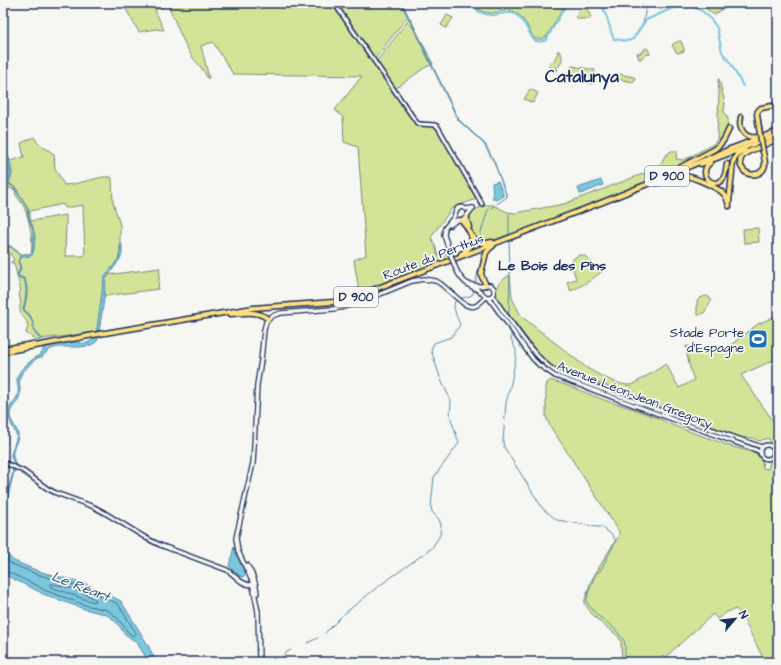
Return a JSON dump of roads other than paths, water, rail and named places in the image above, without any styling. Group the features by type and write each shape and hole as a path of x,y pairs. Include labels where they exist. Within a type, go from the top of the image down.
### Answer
{"main road":[{"path":"772,106 761,108 757,114 759,128 763,152 765,163 765,166 762,171 755,175 744,172 741,164 744,154 750,150 778,137"},
{"path":"741,117 740,123 743,132 746,136 751,138 778,130"},
{"path":"603,202 663,176 715,149 723,142 729,129"},
{"name":"Route du Perthus","path":"603,202 778,130"},
{"path":"622,195 676,177 688,176 720,191 724,194 729,206 732,169 737,154 778,137"},
{"name":"Route du Perthus","path":"3,349 260,308 333,302 349,299 732,153 778,137"},
{"path":"727,164 726,172 721,180 714,183 707,179 705,169 709,163 732,153"},
{"path":"445,229 452,223 466,219 473,208 458,208 454,217 445,228 444,239 461,278 487,297"},
{"path":"447,261 468,250 472,243 472,238 468,228 455,215"},
{"path":"467,216 471,233 476,241 486,244 506,239"},
{"path":"485,285 482,274 486,253 499,242"},
{"path":"259,662 257,592 238,551 236,542 253,463 257,385 264,330 268,319 281,313 344,307 412,281 424,279 436,281 441,284 468,306 476,306 487,297 493,295 494,291 491,285 478,286 468,284"},
{"path":"461,301 476,304 481,300 482,289 485,285"},
{"path":"221,314 227,315 252,312 265,316 268,319"},
{"name":"Route du Perthus","path":"3,352 99,334"},
{"path":"253,582 258,612"}],"street":[{"path":"334,3 417,123 435,125 438,127 482,204"},
{"name":"Avenue Léon-Jean Gregory","path":"493,295 535,354 558,373 762,447"},
{"name":"Avenue Léon-Jean Gregory","path":"487,297 533,359 555,376 760,452"},
{"path":"772,448 778,443"},
{"path":"765,445 772,448 774,452 772,456 764,458 762,456 760,452 762,447 765,445"},
{"path":"3,462 23,471 48,489 94,507 160,545 227,570 242,582 253,582"}],"water":[{"path":"401,3 459,120 485,144 494,161 507,197 494,162 484,144 458,120"},
{"path":"3,147 8,156 12,170 12,176 9,183 16,188 28,208 29,219 33,227 35,237 32,255 22,257 19,260 21,269 18,276 24,278 26,282 27,294 24,310 31,316 32,321 23,310 26,288 24,280 17,276 20,267 18,261 20,256 11,247 21,256 30,254 32,252 33,230 28,217 27,208 14,187 7,183 10,176"},
{"path":"601,180 603,185 580,194 578,188"},
{"path":"498,181 503,196 496,200 493,199 492,183"},
{"path":"121,244 122,254 120,259 106,279 99,330 96,331 104,278 119,258"},
{"path":"494,299 514,327 550,368 760,447 759,450 559,377 544,367 531,354 493,301"},
{"path":"33,325 37,334 43,339 42,340 34,332"},
{"path":"94,337 98,337 98,340 90,345 51,349 42,357 34,360 21,375 20,395 10,414 11,420 18,434 18,439 13,451 15,466 13,465 11,454 17,436 10,422 9,410 17,396 17,379 20,371 42,353 43,347 67,342 86,343"},
{"path":"13,467 15,468 8,496 3,542 3,520 6,495 12,476"},
{"name":"Le Réart","path":"3,542 6,554 14,561 38,571 86,584 121,601 148,645 156,662 149,662 137,643 125,634 117,623 105,614 84,609 43,594 3,574"},
{"path":"234,547 238,559 246,574 243,577 229,566"}],"waterway":[{"path":"477,3 478,11 485,14 493,15 511,13 517,15 524,23 534,40 540,42 546,40 567,3"},
{"path":"600,3 605,12 614,39 628,41 633,39 646,20 682,4 688,4 702,11 717,28 722,52 731,64 743,86"},
{"path":"643,25 646,6 645,3"},
{"path":"497,204 507,197"},
{"path":"481,241 481,232 488,210 494,206"},
{"path":"509,214 509,235"},
{"path":"509,240 509,313"},
{"path":"475,284 481,261 481,251"},
{"path":"461,298 468,297 473,294 474,289"},
{"path":"344,614 375,589 432,548 440,535 441,524 432,512 431,506 434,477 459,443 450,416 451,401 441,380 431,350 434,343 451,337 460,325 454,308 456,299"},
{"path":"511,333 511,339 516,350 516,357 506,403 503,442 504,447 543,509 557,520 602,527 612,535 616,541 600,571 596,573 589,592 587,603 596,614 614,628 624,640 625,662"},
{"path":"325,633 342,616"},
{"path":"307,643 318,638"},
{"path":"278,662 287,652 291,650"}],"place":[{"name":"Stade Porte d'Espagne","path":"758,339"}],"district":[{"name":"Catalunya","path":"582,76"},
{"name":"Le Bois des Pins","path":"552,265"}]}
